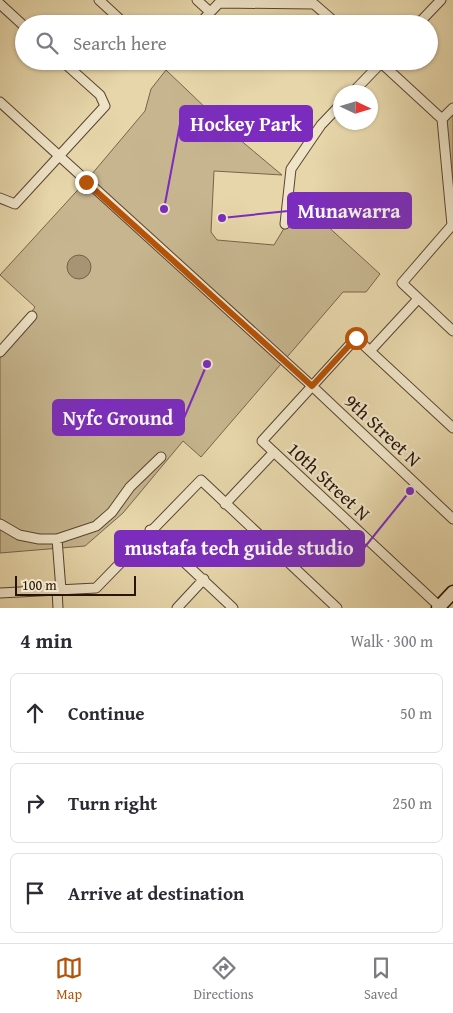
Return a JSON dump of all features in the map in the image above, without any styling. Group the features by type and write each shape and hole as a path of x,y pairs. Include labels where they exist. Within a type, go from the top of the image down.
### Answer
{"main road":[{"path":"439,607 453,592"}],"street":[{"path":"99,0 115,15"},
{"path":"198,0 210,12"},
{"path":"426,15 440,0"},
{"path":"207,15 221,2 316,2 328,15"},
{"path":"0,4 15,18"},
{"path":"0,198 16,204 105,106 100,95 72,70"},
{"path":"360,85 374,70"},
{"path":"389,70 442,120 451,229 402,283 453,331"},
{"name":"9th Street N","path":"0,102 58,157 312,386 453,519"},
{"path":"442,120 453,108"},
{"path":"285,224 291,169 321,125 333,112"},
{"path":"370,351 418,299"},
{"path":"0,352 32,316"},
{"path":"312,386 356,338 453,428"},
{"name":"10th Street N","path":"312,386 262,441 439,607"},
{"path":"225,504 274,452"},
{"path":"0,524 19,535 57,538 96,526 112,512 130,487 161,458"},
{"path":"0,593 96,588 150,530 201,480 337,608"},
{"path":"150,530 233,608"},
{"path":"57,538 58,608"},
{"path":"176,608 204,579"}],"shaded area":[{"path":"166,70 233,134 282,175 214,171 211,232 217,240 274,245 286,225 290,192 380,274 366,292 343,292 201,457 183,441 123,513 85,546 0,553 0,358 35,307 0,275 86,181 145,111 151,89"},
{"path":"453,108 453,224 442,119"},
{"path":"79,255 84,256 90,262 90,272 84,278 79,279 74,278 68,272 67,267 68,262 74,256"}],"place":[{"name":"Hockey Park","path":"164,209"},
{"name":"Munawarra","path":"222,218"},
{"name":"Nyfc Ground","path":"207,364"},
{"name":"mustafa tech guide studio","path":"410,491"}],"route":[{"path":"86,182 312,386 356,338"}]}
